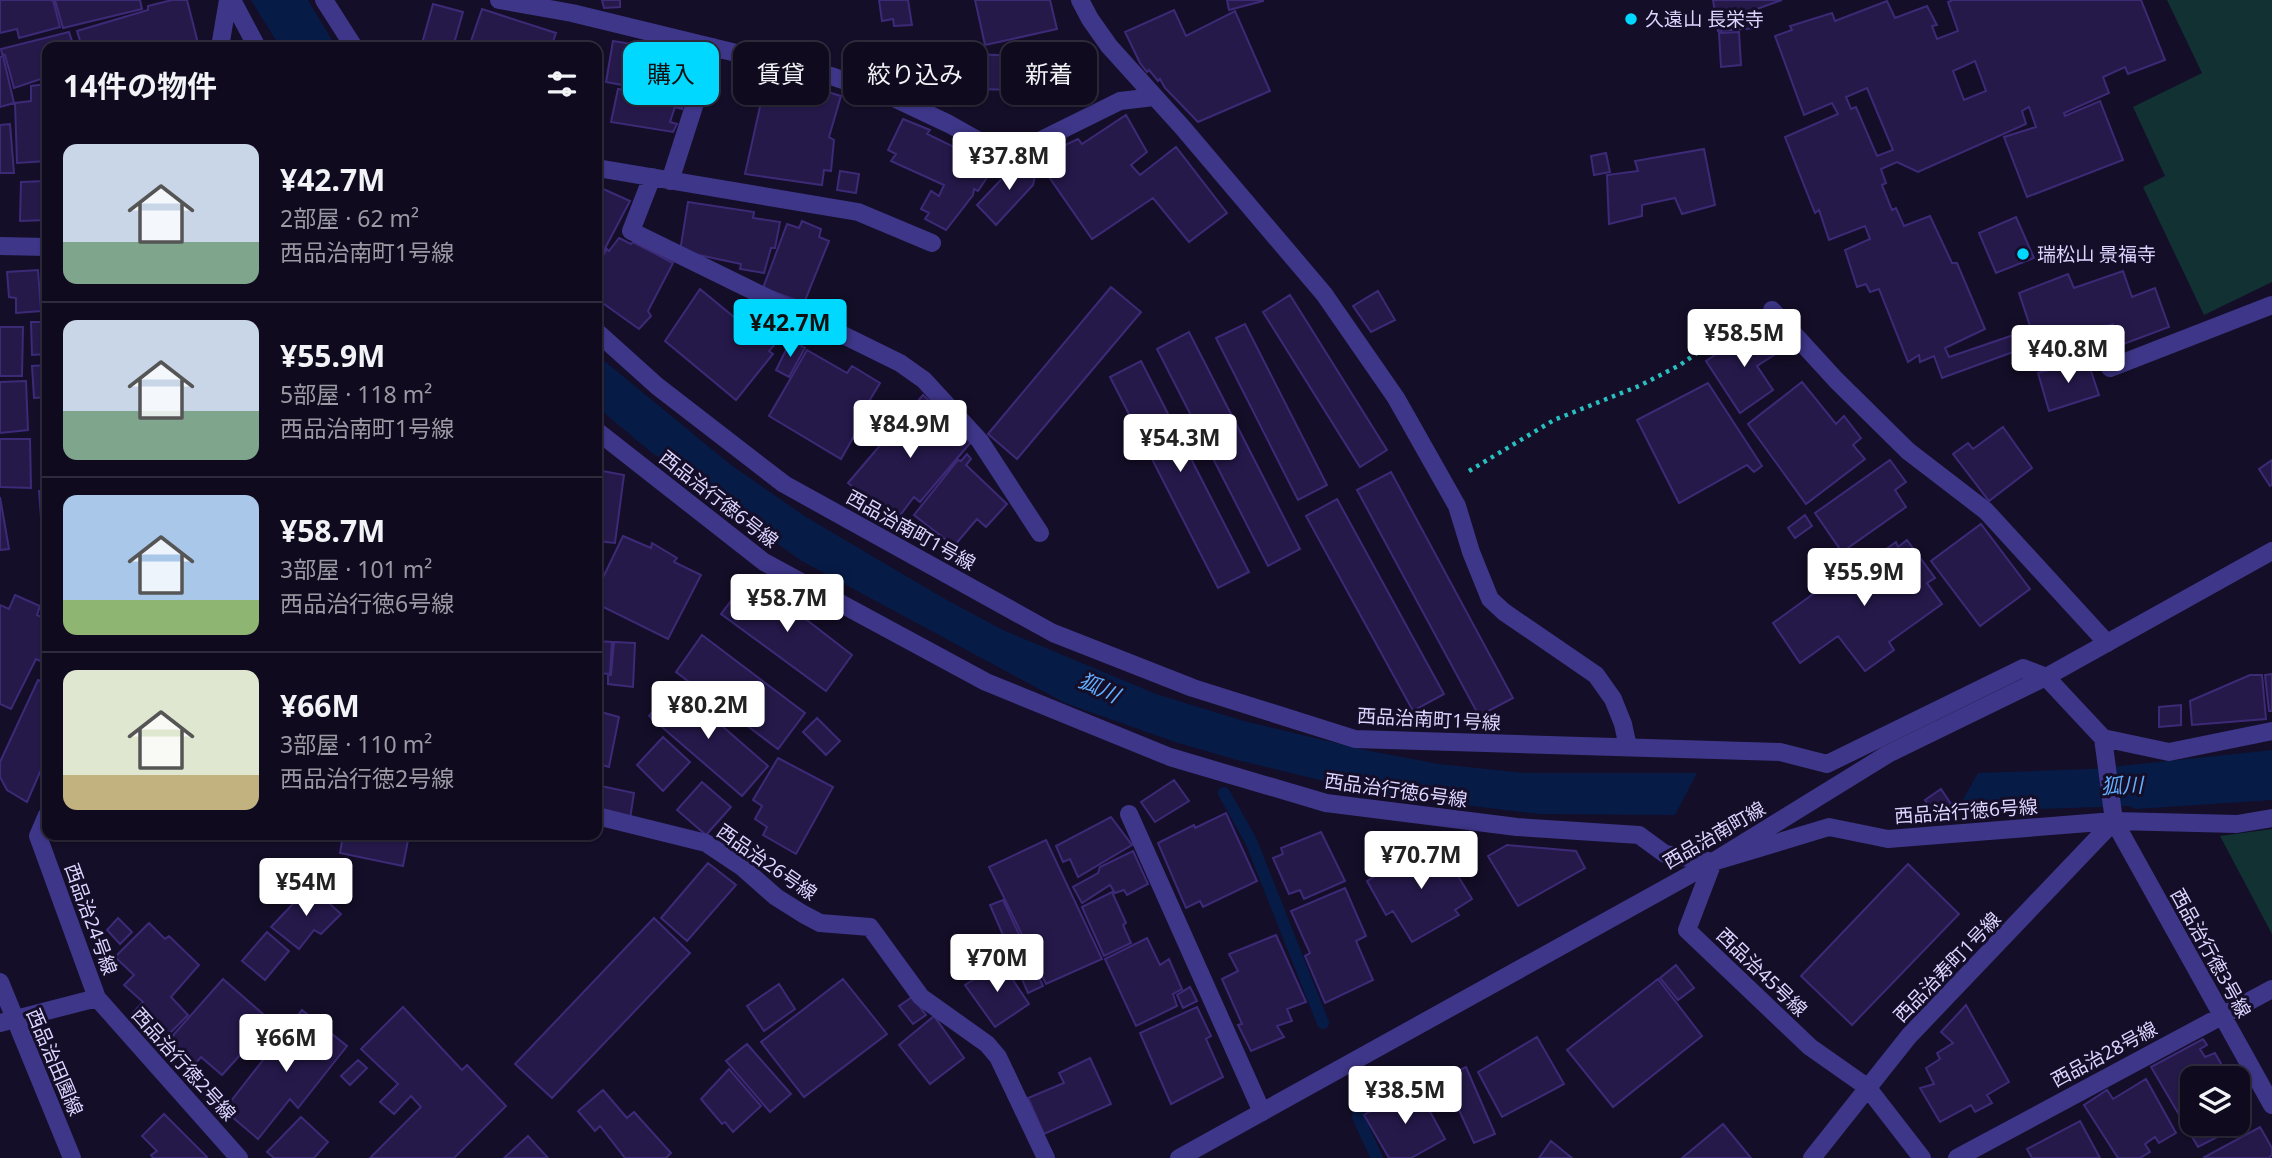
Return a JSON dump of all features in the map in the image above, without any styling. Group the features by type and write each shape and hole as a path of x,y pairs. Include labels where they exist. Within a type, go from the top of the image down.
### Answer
{"street":[{"path":"221,42 230,0"},
{"path":"230,0 254,42"},
{"path":"324,0 352,42"},
{"path":"499,0 572,13 692,42"},
{"path":"1080,0 1109,46 1183,128 1324,294 1396,398 1457,506 1471,552 1490,599 1504,612 1596,675 1612,699 1623,724 1628,747"},
{"path":"719,48 831,76 892,97 981,142 1001,148 1027,147 1120,101 1154,97"},
{"path":"670,181 694,105"},
{"path":"602,169 858,212 932,243"},
{"path":"652,177 631,232 900,363 924,380 980,441 1040,533"},
{"path":"0,246 42,247"},
{"path":"2110,368 2272,306"},
{"path":"1772,310 1836,380 1908,451 1986,511 2107,643"},
{"name":"西品治南町1号線","path":"602,336 657,386 784,484 1053,633 1193,688 1355,739 1780,752 1827,764 2023,668 2046,677"},
{"name":"西品治行徳6号線","path":"602,435 764,562 986,682 1170,758 1326,803 1517,827 1639,835 1665,853 1713,862 1829,827 1888,839 2113,816 2237,824 2272,818"},
{"name":"西品治南町線","path":"1178,1158 1713,862 1888,754 2046,677 2272,551"},
{"path":"2046,677 2103,738 2169,752 2272,731"},
{"path":"2103,738 2113,816"},
{"path":"1129,814 1262,1112"},
{"name":"西品治行徳3号線","path":"2113,816 2272,1105"},
{"name":"西品治寿町1号線","path":"1812,1158 1909,1036 2113,816"},
{"name":"西品治26号線","path":"602,817 706,843 742,867 776,897 820,923 870,927 921,997 987,1044 998,1057 1046,1158"},
{"name":"西品治24号線","path":"7,1020 97,998 38,836 42,827"},
{"name":"西品治45号線","path":"1713,862 1687,930 1810,1047 1867,1087"},
{"name":"西品治田園線","path":"0,982 7,1020 72,1158"},
{"name":"西品治28号線","path":"1957,1158 2272,989"},
{"name":"西品治行徳2号線","path":"97,998 239,1158"},
{"path":"1867,1087 1922,1158"}],"path":[{"path":"1444,482 1480,465 1554,421 1639,386 1680,365 1730,325 1772,310"}],"green space":[{"path":"2167,0 2272,0 2272,282 2204,315 2143,187 2165,176 2133,107 2202,73"},
{"path":"2272,829 2272,934 2220,836"}],"water":[{"path":"251,0 308,0 333,42 277,42"},
{"name":"狐川","path":"602,359 731,465 806,517 1003,630 1156,694 1244,721 1370,751 1439,764 1524,773 1697,773 1675,815 1539,814 1430,801 1349,787 1175,742 1065,703 800,560 651,452 602,411"},
{"name":"狐川","path":"2272,750 2272,800 2136,809 2128,806 1956,812 1978,773 2092,769"}],"building":[{"path":"0,0 53,0 60,27 19,38 17,29 0,33"},
{"path":"55,0 140,0 142,9 63,28"},
{"path":"172,0 187,0 198,42 80,42 77,31 148,10 148,6"},
{"path":"602,0 620,0 620,7 604,8"},
{"path":"879,0 908,0 912,25 894,26 893,19 882,21"},
{"path":"975,0 1050,0 1057,29 987,45"},
{"path":"1227,0 1263,0 1263,1 1229,10"},
{"path":"1713,0 1782,0 1754,10 1756,28 1718,31"},
{"path":"2141,0 2165,60 2128,74 2125,67 2103,77 2109,93 2064,113 2065,116 2100,101 2123,160 2027,197 2004,137 2036,127 2029,107 2022,111 2026,124 1918,172 1897,162 1881,169 1886,183 1882,185 1892,210 1896,208 1904,226 1930,216 1952,263 1957,263 1985,329 1945,348 1949,357 2031,329 2019,293 2068,274 2074,288 2123,271 2132,297 2155,288 2169,327 2121,345 2113,324 2057,345 2054,337 1942,378 1934,356 1920,362 1919,355 1908,362 1879,289 1870,292 1866,284 1857,287 1845,250 1870,239 1865,226 1829,240 1819,210 1815,213 1785,137 1838,114 1832,103 1804,115 1775,36 1792,30 1790,26 1832,13 1835,21 1887,1 1895,18 1927,6 1937,25 1932,26 1937,39 1958,31 1948,2","holes":["1975,61 1986,91 1964,100 1953,71","1867,88 1893,150 1877,156 1856,107 1851,109 1846,97"]},
{"path":"433,4 463,12 454,42 422,42"},
{"path":"482,9 556,33 553,42 471,42"},
{"path":"1174,10 1186,36 1235,11 1270,91 1198,122 1165,88 1160,79 1158,81 1149,70 1147,72 1125,32"},
{"path":"69,32 72,42 42,42 42,79 14,88 1,49"},
{"path":"1739,32 1741,65 1721,67 1719,33"},
{"path":"613,41 623,43 623,85 606,82"},
{"path":"987,55 1001,55 1001,90 987,89"},
{"path":"3,56 14,103 0,107 0,57"},
{"path":"42,85 42,161 17,163 15,103 31,101 31,86"},
{"path":"618,89 623,90 623,105 683,105 682,109 675,107 670,122 677,124 673,132 611,122"},
{"path":"829,92 841,96 829,137 834,140 831,171 824,170 822,185 745,174 760,105 829,105"},
{"path":"1126,115 1147,152 1131,165 1140,175 1176,147 1227,213 1189,242 1153,198 1092,239 1040,164 1067,144 1078,139 1082,144"},
{"path":"903,119 930,130 927,134 983,161 977,172 988,176 978,191 974,189 973,195 946,230 925,219 929,213 921,209 931,191 939,196 944,185 891,161 896,154 888,150"},
{"path":"10,124 14,173 0,173 0,125"},
{"path":"1704,149 1715,205 1682,214 1675,198 1642,205 1642,216 1609,224 1607,175 1638,171 1635,161"},
{"path":"1606,153 1610,172 1594,175 1591,156"},
{"path":"1038,163 1033,185 996,225 977,205 1015,165"},
{"path":"840,171 859,174 856,193 837,190"},
{"path":"42,181 42,220 20,221 21,182"},
{"path":"602,188 630,201 602,254"},
{"path":"688,202 754,212 753,218 780,222 775,248 771,248 764,273 740,269 741,264 680,251"},
{"path":"2016,217 2034,258 1996,273 1979,233"},
{"path":"802,221 821,229 819,237 829,241 804,303 763,288 787,224 799,228"},
{"path":"619,238 631,244 633,242 673,263 648,311 651,316 639,329 602,303 602,257 607,249 609,251"},
{"path":"38,270 41,311 16,313 16,298 9,297 7,272"},
{"path":"1111,287 1141,312 1017,459 988,434"},
{"path":"700,289 751,331 759,321 780,338 769,351 773,354 736,400 665,341"},
{"path":"1378,291 1395,320 1371,332 1353,306"},
{"path":"1290,295 1387,450 1360,467 1263,312"},
{"path":"31,322 42,322 42,354 32,355"},
{"path":"1245,324 1327,485 1298,500 1216,338"},
{"path":"0,327 23,327 22,376 0,376"},
{"path":"1752,330 1762,343 1773,335 1779,345 1770,349 1774,355 1757,366 1773,390 1740,413 1706,361"},
{"path":"1189,332 1300,549 1268,566 1157,349"},
{"path":"791,340 805,348 789,377 776,370"},
{"path":"807,350 847,373 852,366 880,383 862,413 866,415 841,459 769,416"},
{"path":"2087,359 2099,395 2049,411 2038,373"},
{"path":"1141,361 1249,572 1218,588 1110,377"},
{"path":"42,365 42,397 34,398 32,366"},
{"path":"26,381 28,430 0,433 0,382"},
{"path":"1802,382 1836,424 1844,416 1861,438 1853,445 1865,459 1806,504 1748,424"},
{"path":"1708,383 1762,466 1754,472 1747,465 1679,503 1637,420"},
{"path":"923,395 938,409 936,413 971,442 920,502 914,497 895,522 848,483"},
{"path":"2003,427 2032,468 1989,501 1953,454 1968,443 1973,449"},
{"path":"0,439 30,439 31,488 0,487"},
{"path":"967,454 971,459 966,465 1007,504 986,527 977,519 954,546 914,515 958,460 961,461"},
{"path":"1890,460 1906,482 1895,490 1906,507 1842,552 1815,513"},
{"path":"2272,460 2272,485 2270,486 2259,469"},
{"path":"602,471 624,475 615,543 602,542"},
{"path":"1391,472 1513,698 1479,716 1357,490"},
{"path":"39,491 42,491 42,531"},
{"path":"0,497 9,549 0,550"},
{"path":"1337,499 1444,694 1413,711 1306,516"},
{"path":"1805,515 1812,526 1795,538 1788,528"},
{"path":"1981,524 2030,589 1980,626 1931,561"},
{"path":"623,536 651,548 652,543 677,558 674,562 701,575 668,639 602,606 602,580"},
{"path":"1907,540 1935,578 1927,583 1942,604 1889,642 1894,650 1865,671 1838,636 1800,663 1773,623 1820,589 1824,593 1896,542 1898,547"},
{"path":"750,576 852,655 826,691 721,614"},
{"path":"15,595 40,606 37,615 42,618 42,662 36,659 11,709 0,704 0,605 9,609"},
{"path":"702,635 805,713 778,749 676,672"},
{"path":"602,641 612,642 610,674 602,673"},
{"path":"614,642 635,643 633,687 608,684"},
{"path":"2272,674 2272,711 2269,711 2265,675"},
{"path":"2250,675 2262,675 2266,719 2192,725 2190,701"},
{"path":"38,680 42,682 42,768 27,802 7,790 0,777 0,762"},
{"path":"675,685 768,766 742,796 649,716"},
{"path":"2181,705 2181,725 2159,727 2159,707"},
{"path":"602,712 619,717 609,767 602,765"},
{"path":"817,718 840,741 826,755 803,732"},
{"path":"663,737 690,762 663,791 637,765"},
{"path":"778,758 833,787 796,854 763,835 767,827 755,819 762,806 753,800"},
{"path":"1174,780 1189,801 1155,822 1141,802"},
{"path":"702,782 731,807 706,835 677,810"},
{"path":"602,786 634,793 630,819 602,812"},
{"path":"1941,789 1951,804 1934,814 1925,800"},
{"path":"1226,813 1257,881 1203,907 1200,901 1186,908 1158,843"},
{"path":"1111,817 1132,845 1078,877 1070,859 1063,862 1056,846"},
{"path":"1321,832 1345,881 1304,899 1300,890 1289,894 1273,858 1283,854 1281,848"},
{"path":"342,840 408,840 403,866 340,853"},
{"path":"1046,840 1102,959 1046,984 989,867"},
{"path":"1436,840 1472,899 1455,910 1459,915 1412,942 1393,911 1386,915 1367,881"},
{"path":"1507,845 1576,851 1585,868 1518,906 1488,856"},
{"path":"1133,851 1148,884 1127,895 1124,890 1115,893 1110,885 1082,903 1073,887 1098,873 1100,867"},
{"path":"708,863 736,885 687,941 661,918"},
{"path":"1908,864 1959,914 1852,1025 1801,976"},
{"path":"310,886 341,914 321,934 314,930 299,949 271,927"},
{"path":"1345,888 1366,936 1356,941 1373,980 1325,1003 1305,956 1310,953 1291,911"},
{"path":"1112,892 1126,923 1123,925 1131,943 1104,956 1082,907"},
{"path":"1003,900 1043,986 1028,993 990,905"},
{"path":"118,918 132,932 120,944 107,930"},
{"path":"654,918 690,953 552,1098 515,1064"},
{"path":"149,923 165,939 169,936 199,965 171,997 188,1015 161,1042 132,1014 143,1002 124,985 134,975 115,957"},
{"path":"267,932 289,951 265,980 242,961"},
{"path":"1276,935 1306,1002 1287,1009 1292,1021 1277,1026 1284,1037 1251,1051 1238,1025 1242,1024 1222,979 1238,971 1229,954"},
{"path":"1147,938 1160,965 1169,959 1182,989 1173,994 1177,1006 1136,1026 1105,959"},
{"path":"1001,962 1029,1004 995,1027 965,985"},
{"path":"1676,965 1694,988 1678,1000 1660,978"},
{"path":"223,979 271,1021 222,1075 201,1057 195,1064 168,1041"},
{"path":"843,979 887,1034 804,1097 761,1042"},
{"path":"1658,979 1702,1036 1613,1107 1567,1050"},
{"path":"779,984 795,1009 764,1031 747,1006"},
{"path":"1190,987 1197,1001 1183,1008 1177,995"},
{"path":"912,997 926,1015 913,1024 899,1006"},
{"path":"1966,1005 2009,1082 1987,1095 1992,1103 1975,1112 1971,1105 1940,1122 1920,1088 1934,1084 1926,1068 1940,1059 1937,1053 1953,1043 1941,1032"},
{"path":"403,1007 462,1070 467,1065 506,1106 454,1158 370,1158 421,1107 411,1096 394,1114 380,1102 398,1084 361,1049"},
{"path":"1197,1007 1211,1036 1206,1039 1223,1077 1171,1104 1140,1033"},
{"path":"302,1010 347,1046 298,1108 290,1099 258,1139 224,1110"},
{"path":"934,1016 964,1058 930,1084 899,1045"},
{"path":"1537,1037 1564,1084 1502,1117 1478,1072"},
{"path":"2203,1039 2207,1045 2200,1049 2205,1057 2215,1053 2222,1066 2180,1066 2180,1116 2151,1067"},
{"path":"747,1044 791,1094 770,1112 726,1061"},
{"path":"1090,1058 1111,1104 1044,1134 1028,1098 1064,1083 1059,1073"},
{"path":"358,1060 367,1068 350,1085 341,1076"},
{"path":"1466,1067 1495,1134 1474,1143 1444,1077"},
{"path":"729,1069 761,1106 733,1132 725,1122 722,1124 701,1099"},
{"path":"2146,1079 2176,1133 2159,1143 2155,1137 2145,1144 2150,1152 2140,1158 2118,1158 2084,1105 2107,1090 2113,1099"},
{"path":"1416,1086 1445,1139 1411,1158 1389,1158 1364,1115"},
{"path":"603,1090 627,1118 634,1112 671,1153 666,1158 625,1158 600,1126 595,1131 578,1111"},
{"path":"164,1114 206,1158 153,1158 151,1155 157,1151 142,1136"},
{"path":"301,1117 328,1142 314,1158 274,1158 267,1152"},
{"path":"2080,1121 2100,1158 2032,1158 2027,1149"},
{"path":"1723,1124 1751,1158 1682,1158"},
{"path":"2260,1127 2272,1148 2269,1158 2203,1158 2243,1136 2250,1136 2250,1132"},
{"path":"528,1136 548,1158 504,1158"},
{"path":"2192,1136 2219,1136 2198,1147"},
{"path":"1551,1141 1572,1158 1539,1158"}],"waterway":[{"path":"1224,793 1251,841 1323,1023"},
{"path":"1358,1117 1377,1158"}],"place":[{"name":"久遠山 長栄寺","path":"1631,19"},
{"name":"瑞松山 景福寺","path":"2023,254"}]}
